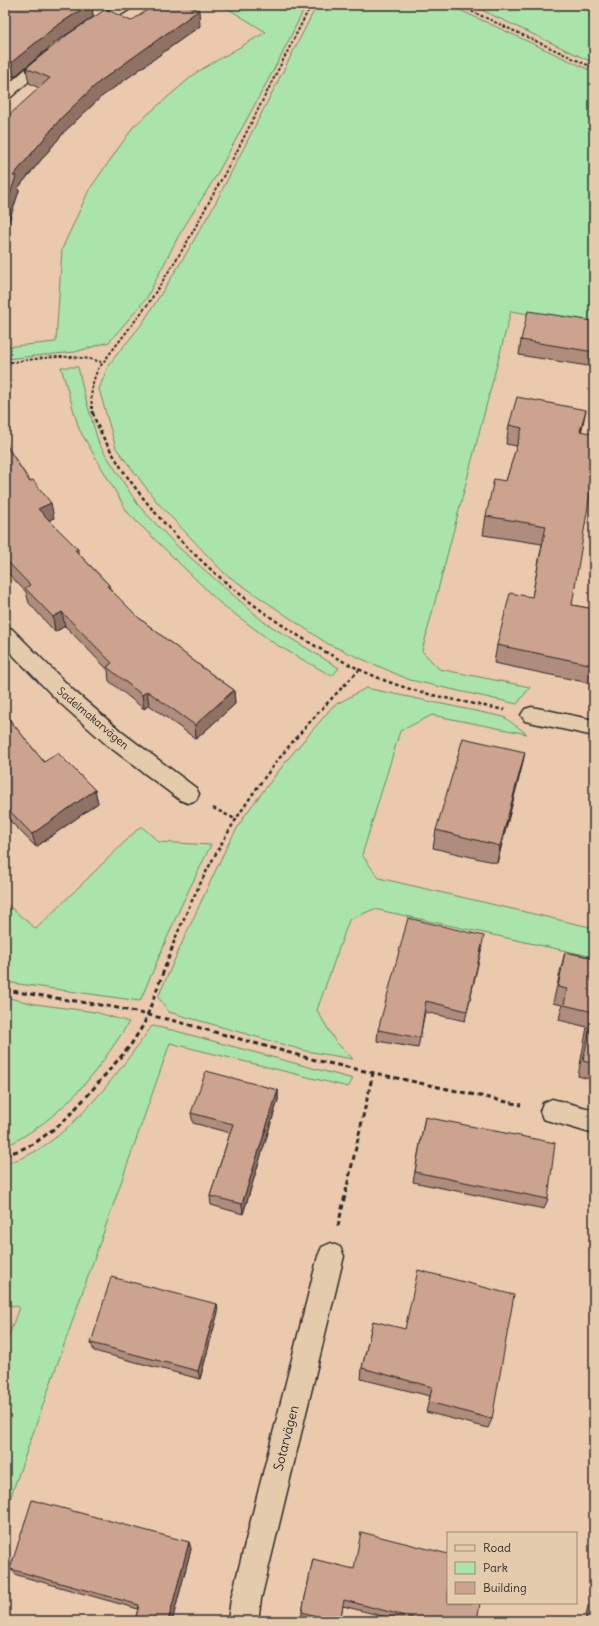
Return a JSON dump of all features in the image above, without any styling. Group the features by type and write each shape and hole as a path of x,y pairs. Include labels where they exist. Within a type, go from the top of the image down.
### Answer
{"street":[{"path":"78,35 127,5"},
{"path":"5,95 26,74 61,46"},
{"name":"Sadelmakarvägen","path":"5,634 67,697 115,738 188,794"},
{"path":"532,716 594,728"},
{"path":"552,1111 594,1122"},
{"name":"Sotarvägen","path":"243,1621 246,1599 331,1256"}],"path":[{"path":"311,5 240,146 180,255 149,304 96,370 92,385 92,411 107,444 129,480 144,500 199,560 239,594 315,645 360,669 407,687 439,696 532,716"},
{"path":"458,5 496,21 594,68"},
{"path":"5,363 76,356 90,357 101,362"},
{"path":"5,1156 23,1149 48,1134 73,1112 130,1046 141,1030 174,942 193,901 219,850 247,803 276,763 308,725 360,669"},
{"path":"5,990 113,1007 175,1021 319,1061 552,1111"},
{"path":"331,1256 373,1073"}],"green space":[{"path":"222,5 306,5 280,58 216,176 179,235 146,299 109,342 75,352 5,359 5,347 56,342 62,249 89,190 134,126 197,72 266,32"},
{"path":"317,5 449,5 594,72 594,325 511,311 422,651 439,669 530,687 517,704 410,680 328,644 224,573 157,502 116,448 99,389 109,364 142,324 183,259 216,202"},
{"path":"471,5 594,6 594,63"},
{"path":"61,367 78,367 99,444 138,505 176,545 264,622 339,668 332,676 275,644 220,603 128,513 79,429"},
{"path":"366,688 504,717 527,734 432,715 400,731 362,855 379,878 594,928 594,957 374,909 349,920 317,1010 335,1041 353,1059 306,1051 169,1012 158,997 227,846 245,815 287,760 333,706"},
{"path":"141,826 159,842 211,845 180,908 140,1001 5,982 5,903 36,929"},
{"path":"5,997 35,1004 95,1012 129,1022 90,1078 76,1094 44,1122 26,1135 5,1147"},
{"path":"152,1026 172,1030 353,1079 348,1087 170,1043 5,1513 5,1347 19,1307 5,1304 5,1163 27,1156 48,1143 68,1127 106,1086"}],"building":[{"path":"5,5 88,5 55,27 12,62 5,60"},
{"path":"155,5 186,5 199,10 99,82 62,117 13,176 16,176 5,210 5,120 50,78 26,68 67,35 106,9 131,21"},
{"path":"528,311 594,321 594,352 521,340"},
{"path":"517,397 586,410 580,431 594,434 594,469 572,605 594,609 594,665 497,645 510,593 532,597 546,526 486,516 494,479 506,481 522,428 509,425"},
{"path":"5,438 8,448 30,482 33,480 51,503 38,509 78,549 75,550 109,585 107,586 139,618 234,690 195,725 147,691 142,695 107,667 112,663 62,612 53,617 25,588 30,585 5,559"},
{"path":"5,714 44,762 58,753 95,790 32,834 5,806"},
{"path":"463,738 525,752 500,846 436,830"},
{"path":"408,918 484,936 467,1011 426,1001 420,1038 378,1030"},
{"path":"565,952 594,958 594,1064 583,1061 593,1012 564,1005 567,989 558,987"},
{"path":"206,1071 278,1090 242,1204 210,1196 233,1124 191,1113"},
{"path":"425,1117 555,1143 548,1199 415,1172"},
{"path":"418,1270 514,1295 492,1419 429,1402 432,1387 362,1368 373,1321 405,1329"},
{"path":"111,1277 217,1304 198,1371 91,1343"},
{"path":"32,1500 189,1542 168,1621 135,1621 139,1605 10,1569"},
{"path":"361,1532 447,1554 447,1604 480,1604 477,1621 424,1621 344,1600 340,1621 334,1621 302,1612 313,1559 354,1569"},
{"path":"594,1602 594,1621 591,1621"}]}
